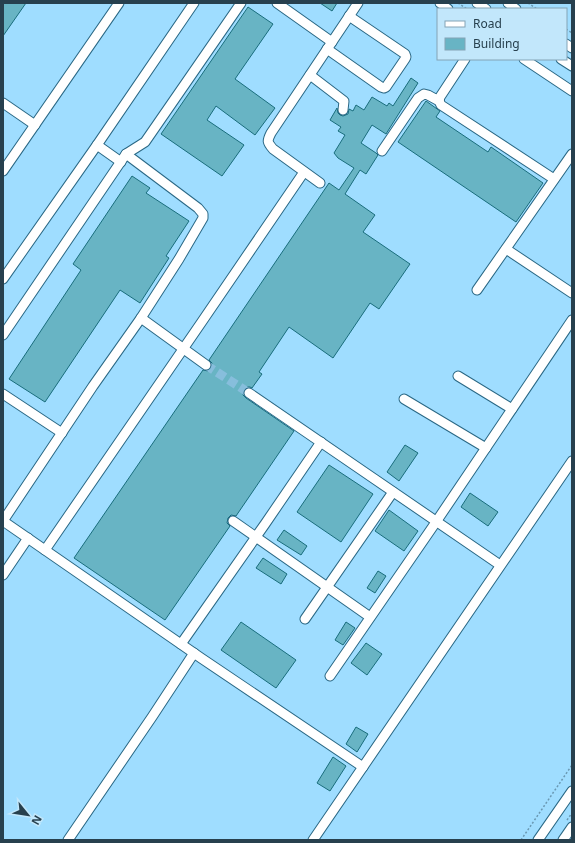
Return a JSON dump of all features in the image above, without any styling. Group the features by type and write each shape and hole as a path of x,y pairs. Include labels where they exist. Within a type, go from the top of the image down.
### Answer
{"street":[{"path":"3,171 119,3"},
{"path":"3,279 194,3"},
{"path":"3,335 123,158 146,142 241,3"},
{"path":"277,3 381,87 386,87 405,59 405,54 349,16"},
{"path":"320,183 273,149 268,140 271,133 358,3"},
{"path":"439,101 440,97 464,60"},
{"path":"526,60 572,91"},
{"path":"563,60 572,66"},
{"path":"310,75 344,101 344,110"},
{"path":"382,151 418,98 424,94 439,101 441,105 554,179"},
{"path":"3,102 35,125"},
{"path":"97,145 123,158 198,208 203,214 203,218 179,259 141,318 93,386 3,521 194,653 363,767"},
{"path":"477,290 572,154"},
{"path":"45,550 304,172"},
{"path":"506,249 572,293"},
{"path":"141,318 206,365"},
{"path":"330,676 572,320"},
{"path":"458,376 512,409"},
{"path":"249,393 500,565"},
{"path":"3,394 62,432"},
{"path":"404,399 486,448"},
{"path":"181,644 321,442"},
{"path":"313,840 572,461"},
{"path":"305,619 393,492"},
{"path":"233,521 370,617"},
{"path":"3,575 28,538"},
{"path":"68,840 194,653"},
{"path":"538,840 572,791"},
{"path":"563,840 572,827"}],"path":[{"path":"521,840 572,765"}],"building":[{"path":"3,3 26,3 3,36"},
{"path":"320,3 337,3 332,11"},
{"path":"248,7 273,24 235,79 275,108 255,135 216,106 207,120 244,145 222,176 161,134"},
{"path":"411,78 418,83 386,134 372,125 361,143 378,155 366,174 360,170 345,194 375,215 363,232 410,264 379,309 370,303 333,358 289,327 259,372 262,374 252,388 247,387 244,390 243,395 246,398 294,431 236,516 231,515 228,518 227,523 230,526 165,620 74,558 203,370 208,371 211,368 212,363 209,360 329,183 339,190 354,168 338,158 334,153 345,135 338,131 341,127 330,120 337,108 338,113 343,116 348,114 349,109 353,111 356,105 364,110 372,97 387,106 389,103 393,106"},
{"path":"426,101 440,111 436,117 488,152 491,147 543,183 516,222 398,142"},
{"path":"132,176 150,188 146,193 189,221 166,256 169,258 140,303 120,290 45,402 9,379 81,270 73,264"},
{"path":"405,445 418,453 399,481 387,472"},
{"path":"329,465 373,494 341,542 297,512"},
{"path":"470,493 498,512 488,526 461,507"},
{"path":"389,510 418,531 404,551 375,531"},
{"path":"284,530 307,546 301,555 277,540"},
{"path":"263,558 287,574 281,584 256,568"},
{"path":"378,571 386,576 375,593 367,588"},
{"path":"241,622 296,660 276,688 221,650"},
{"path":"346,622 355,628 343,645 335,640"},
{"path":"366,643 382,654 367,675 351,663"},
{"path":"356,727 368,734 357,752 346,744"},
{"path":"333,757 346,766 330,791 317,783"}],"tunnel":[{"path":"206,365 249,393"}]}
